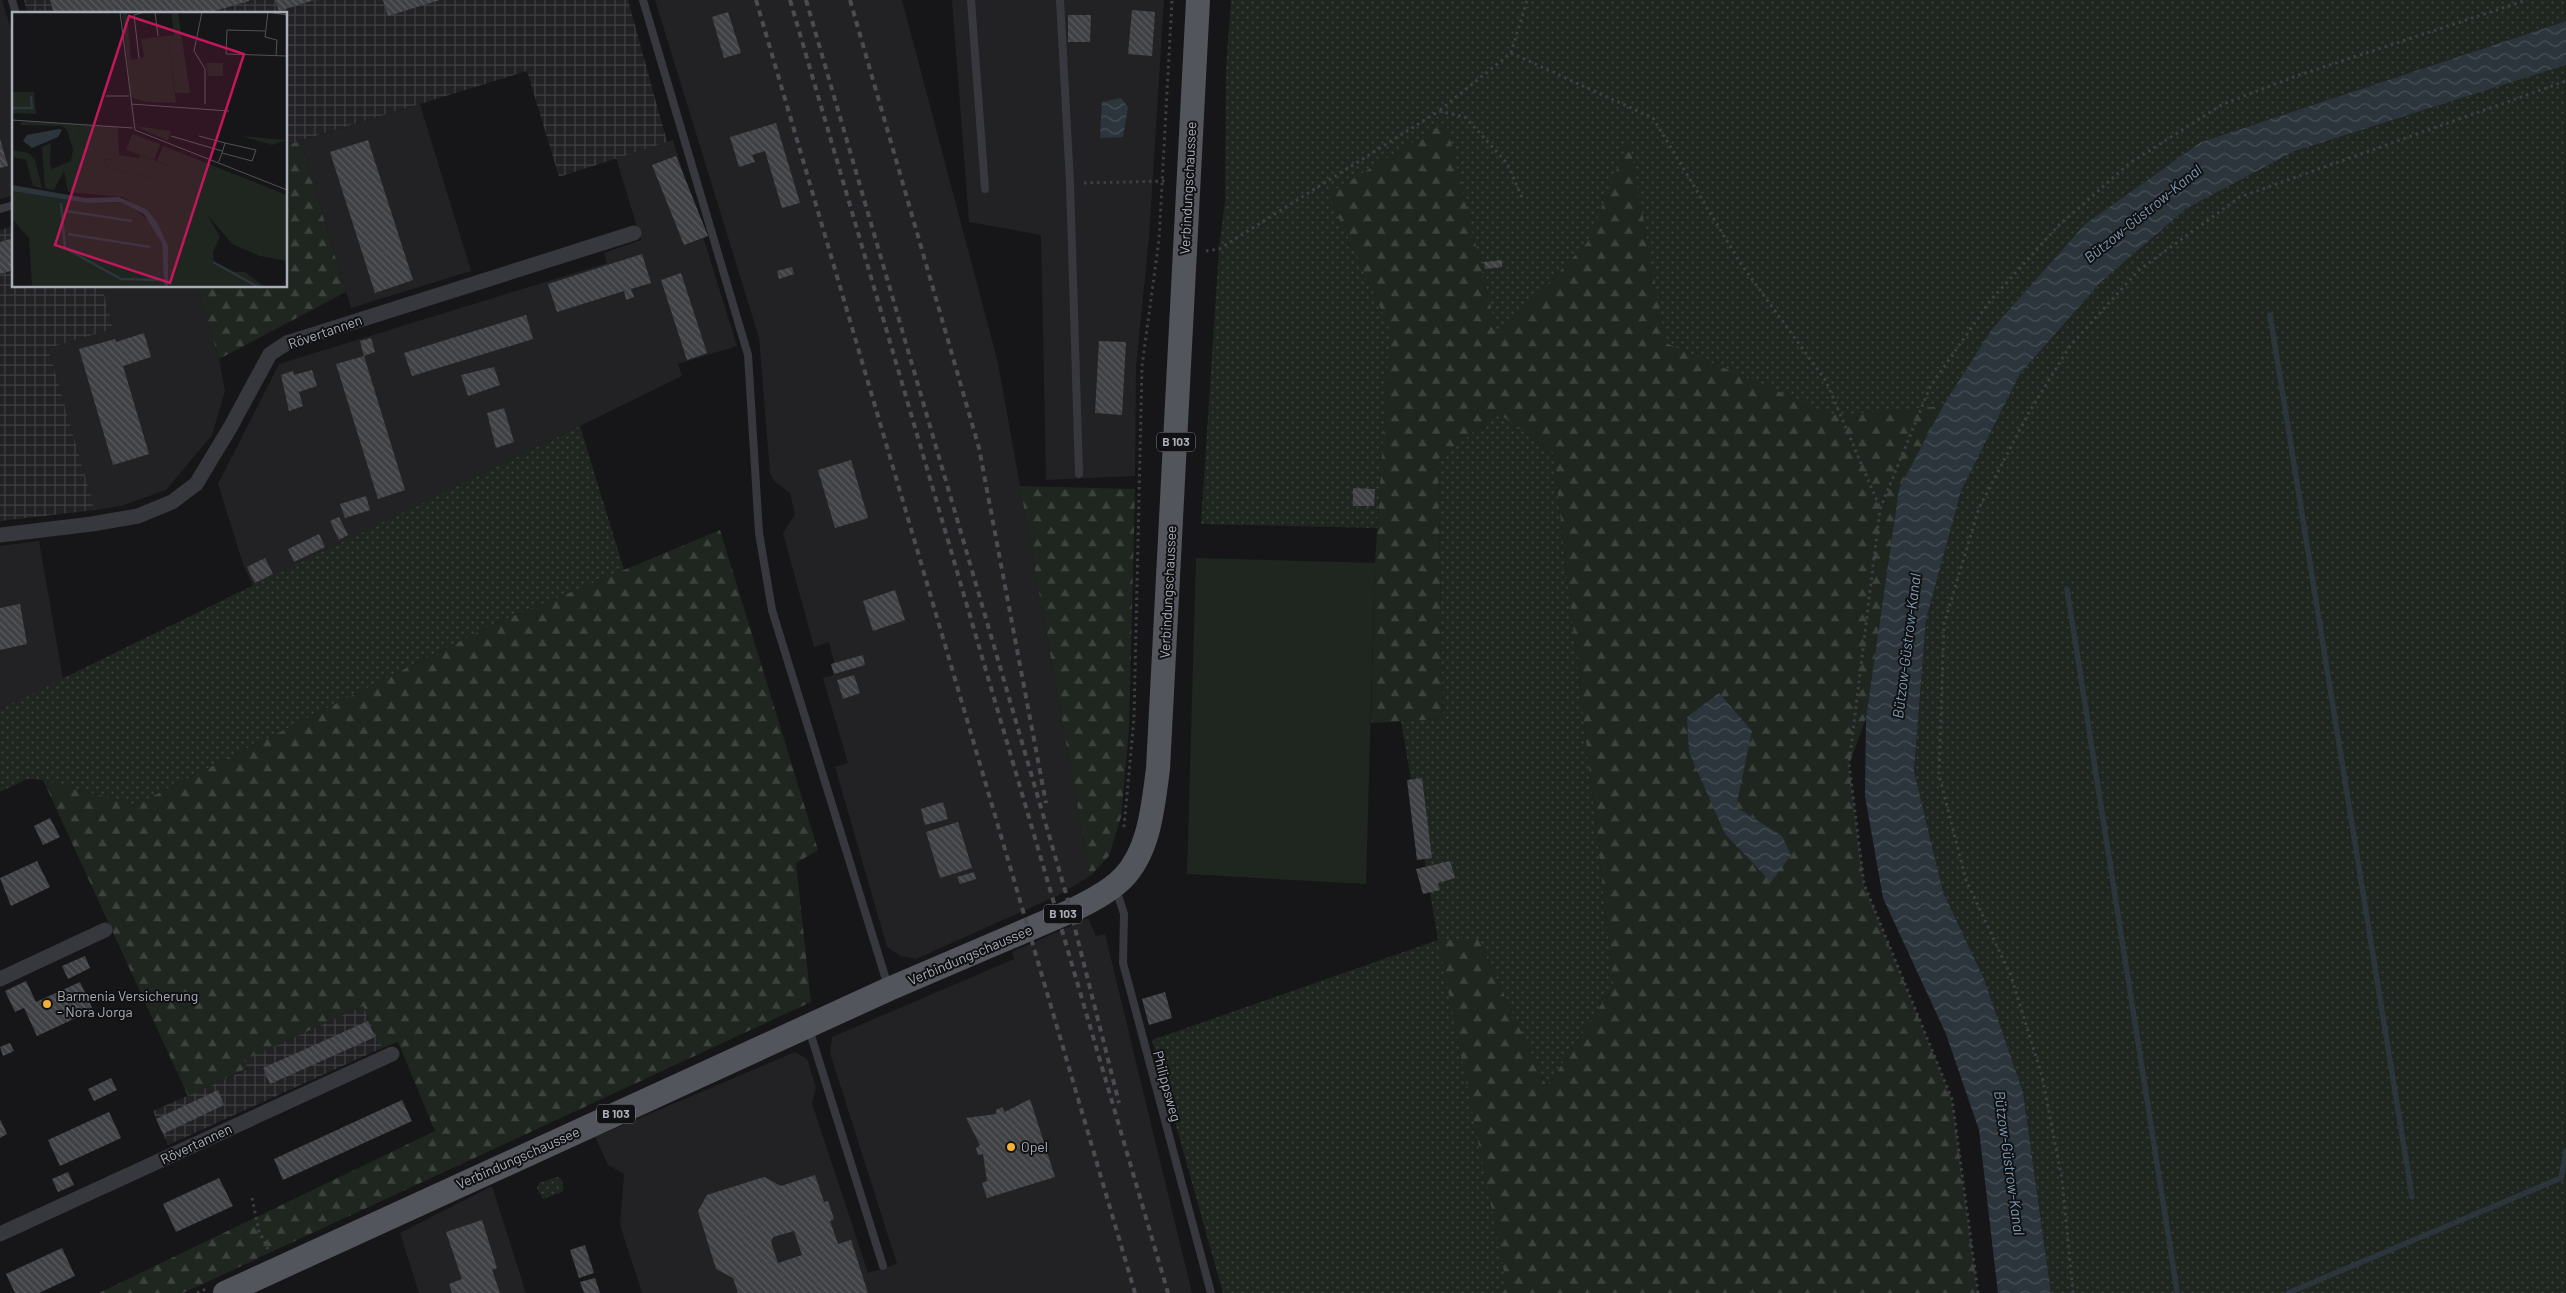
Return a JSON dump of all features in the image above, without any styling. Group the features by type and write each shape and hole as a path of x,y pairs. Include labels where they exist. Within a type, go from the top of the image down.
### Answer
{"main road":[{"name":"Verbindungschaussee","path":"225,1293 808,1026 1071,911 1124,877 1136,858 1146,835 1153,806 1158,769 1198,0"}],"street":[{"name":"Rövertannen","path":"0,535 92,524 138,516 172,502 196,484 231,426 270,354 287,343 634,233"},
{"path":"0,978 105,930"},
{"name":"Rövertannen","path":"0,1234 392,1054"}],"lane":[{"path":"643,0 748,355 759,533 772,610 889,990"},
{"path":"970,0 985,188"},
{"path":"1060,0 1070,183 1079,474"},
{"name":"Philippsweg","path":"1114,885 1124,914 1122,963 1210,1293"},
{"path":"808,1026 883,1266"}],"path":[{"path":"1122,835 1127,817 1134,718 1142,366 1159,240 1172,0"},
{"path":"1185,254 1219,249 1439,111 1511,53 1527,0"},
{"path":"1978,1293 1952,1100 1864,884 1849,764 1880,508 1930,387 1990,301 2058,226 2130,162 2223,104 2299,75 2527,0"},
{"path":"1511,53 1653,118 1741,264 1826,381 1880,508"},
{"path":"2073,1293 2062,1180 2042,1076 2011,976 1966,880 1939,775 1944,624 1979,508 2028,414 2070,346 2139,270 2240,197 2566,81"},
{"path":"1439,111 1465,117 1507,163 1523,200"},
{"path":"1070,183 1188,180"},
{"path":"252,1198 259,1231 269,1251"}],"shaded area":[{"path":"0,0 2,0 12,32 12,196 0,199"},
{"path":"24,0 628,0 667,142 559,177 527,71 288,144 288,12 27,12"},
{"path":"655,0 902,0 998,363 1090,876 1059,895 916,959 901,956 887,947 835,767 848,763 823,678 834,675 831,664 834,662 829,642 814,647 783,533 795,514 790,493 774,481 770,473 759,338"},
{"path":"952,0 1164,0 1149,238 1136,367 1135,476 1046,480 1041,235 969,222"},
{"path":"420,104 471,271 351,308 300,141"},
{"path":"673,140 737,346 678,364 682,376 253,586 243,564 218,484 279,364 607,263 604,253 641,240 616,158"},
{"path":"12,227 12,288 103,288 113,329 48,348 95,510 0,521 0,230"},
{"path":"103,288 198,288 219,359 225,391 212,435 166,490 121,506 95,510 48,348 113,329"},
{"path":"39,541 63,679 0,709 0,546"},
{"path":"1088,918 1096,936 1105,934 1192,1293 642,1293 620,1225 624,1174 608,1165 595,1137 795,1052 807,1059 816,1087 812,1103 868,1273 897,1264 830,1053 832,1037 1014,959 1012,952"},
{"path":"363,1006 382,1048 168,1145 153,1111 248,1069 244,1060"},
{"path":"492,1186 526,1293 419,1293 400,1233"}],"green space":[{"path":"1231,0 2566,0 2566,21 2201,142 2085,224 1992,329 1899,489 1866,718 1553,453 1614,985 1547,1087 1478,939 1507,1286 1501,1293 1223,1293 1152,1040 1438,940 1401,721 1443,719 1438,459 1498,413 1391,329 1377,528 1201,524 1219,249 1225,201 1226,68"},
{"path":"2566,65 2566,1293 2051,1293 2023,1092 1984,979 1943,892 1914,771 1926,620 1961,491 2020,374 2101,282 2187,208 2295,151"},
{"path":"1446,122 1498,336 1587,243 1629,140 1666,343 1833,415 1943,406 1899,489 1866,718 1849,765 1864,884 1952,1099 1978,1293 1501,1293 1507,1286 1438,940 1478,939 1547,1087 1614,985 1553,453 1498,413 1438,459 1443,719 1371,723 1375,563 1390,329 1328,194"},
{"path":"300,141 346,292 219,359 198,288 288,288 288,144"},
{"path":"580,426 624,570 494,624 135,805 43,780 27,779 0,792 0,709"},
{"path":"1020,486 1135,489 1129,729 1121,817 1109,856 1090,876"},
{"path":"720,530 818,850 796,863 811,1002 183,1293 99,1293 435,1131 398,1042 382,1048 363,1006 244,1060 248,1068 188,1096 43,780 135,805 494,624"},
{"path":"1196,558 1375,563 1366,884 1187,874"},
{"path":"557,1177 561,1179 564,1188 562,1192 543,1199 537,1188 539,1183"}],"water":[{"name":"Bützow-Güstrow-Kanal","path":"2566,21 2566,65 2295,151 2187,208 2101,282 2020,374 1961,491 1926,620 1914,771 1943,892 1984,979 2023,1092 2051,1293 1998,1293 1979,1130 1946,1034 1883,898 1865,796 1866,718 1899,489 1943,406 1992,329 2085,224 2201,142"},
{"path":"1121,98 1128,107 1123,137 1100,138 1102,102"},
{"path":"1719,693 1752,731 1736,807 1782,836 1791,855 1771,882 1725,834 1689,752 1687,717"}],"building":[{"path":"50,0 249,0 211,12 53,12"},
{"path":"275,0 314,0 279,11"},
{"path":"383,0 440,0 388,16"},
{"path":"1132,10 1155,12 1152,56 1128,54"},
{"path":"728,12 741,53 724,58 712,17"},
{"path":"1068,15 1091,15 1090,42 1068,42"},
{"path":"776,123 800,203 782,208 765,151 752,155 755,162 739,167 730,137"},
{"path":"0,139 8,166 0,168"},
{"path":"368,140 413,280 375,293 330,152"},
{"path":"676,156 708,236 684,245 652,165"},
{"path":"12,239 12,271 0,274 0,242"},
{"path":"642,254 651,283 631,289 634,297 626,300 624,291 557,312 548,284"},
{"path":"1502,260 1502,267 1485,269 1484,262"},
{"path":"792,267 794,274 779,279 777,271"},
{"path":"681,273 707,353 687,360 661,280"},
{"path":"526,315 533,339 412,376 404,353"},
{"path":"144,333 151,357 123,366 149,454 113,465 79,349 115,339 116,342"},
{"path":"371,338 375,352 364,356 360,341"},
{"path":"1099,341 1126,342 1122,415 1095,413"},
{"path":"364,356 405,490 378,499 336,364"},
{"path":"494,367 500,385 468,396 461,375"},
{"path":"312,370 317,386 299,392 303,406 289,411 281,375 293,371 294,375"},
{"path":"504,408 514,442 496,448 487,413"},
{"path":"851,460 868,518 835,528 818,470"},
{"path":"1353,488 1375,489 1374,506 1353,506"},
{"path":"366,496 370,510 345,518 340,504"},
{"path":"339,517 348,535 339,540 330,521"},
{"path":"319,534 325,547 294,562 288,549"},
{"path":"265,558 273,574 255,583 247,567"},
{"path":"895,590 905,620 873,631 863,601"},
{"path":"20,604 27,644 0,650 0,608"},
{"path":"863,655 865,665 834,674 831,664"},
{"path":"854,675 860,693 843,699 837,680"},
{"path":"1422,778 1432,858 1417,860 1407,780"},
{"path":"943,802 948,819 925,825 921,809"},
{"path":"50,818 60,837 43,845 34,826"},
{"path":"958,822 972,868 940,878 926,832"},
{"path":"37,861 50,887 11,906 0,878"},
{"path":"1450,861 1455,878 1438,883 1440,890 1423,894 1416,869"},
{"path":"974,872 976,879 960,884 957,877"},
{"path":"85,956 90,968 68,979 62,966"},
{"path":"26,981 36,1002 80,982 93,1010 37,1036 24,1008 15,1012 5,991"},
{"path":"1165,992 1172,1018 1149,1025 1142,999"},
{"path":"368,1021 375,1037 270,1084 263,1068"},
{"path":"10,1043 14,1051 3,1056 0,1047"},
{"path":"111,1078 117,1090 94,1101 88,1089"},
{"path":"218,1090 224,1105 163,1134 156,1119"},
{"name":"Opel","path":"1030,1099 1055,1177 987,1198 982,1183 987,1181 983,1154 978,1155 976,1148 980,1145 966,1118 996,1114 996,1110 1002,1107 1005,1112"},
{"path":"402,1100 412,1121 283,1180 274,1159"},
{"path":"109,1112 121,1138 60,1166 48,1140"},
{"path":"0,1119 7,1134 0,1138"},
{"path":"68,1172 74,1185 58,1192 52,1179"},
{"path":"815,1175 824,1202 828,1201 834,1219 830,1221 838,1244 851,1240 868,1293 738,1293 733,1278 716,1269 698,1211 707,1195 764,1177 781,1186","holes":["794,1231 802,1255 778,1263 771,1242 773,1237"]},
{"path":"219,1178 233,1206 176,1232 163,1204"},
{"path":"482,1220 497,1268 492,1270 500,1293 452,1293 449,1284 462,1279 446,1232"},
{"path":"585,1245 594,1273 579,1278 570,1250"},
{"path":"62,1248 75,1276 39,1293 15,1293 6,1274"},
{"path":"595,1278 600,1293 584,1293 580,1282"}],"waterway":[{"path":"2270,315 2412,1197"},
{"path":"2067,589 2177,1291"},
{"path":"2288,1293 2561,1178 2566,1151"}],"railway":[{"path":"756,0 1135,1293"},
{"path":"790,0 1168,1293"},
{"path":"806,0 1067,897 1119,1103"},
{"path":"850,0 979,448 1046,803"}],"place":[{"name":"Barmenia Versicherung - Nora Jorga","path":"47,1004"},
{"name":"Opel","path":"1011,1147"}]}
